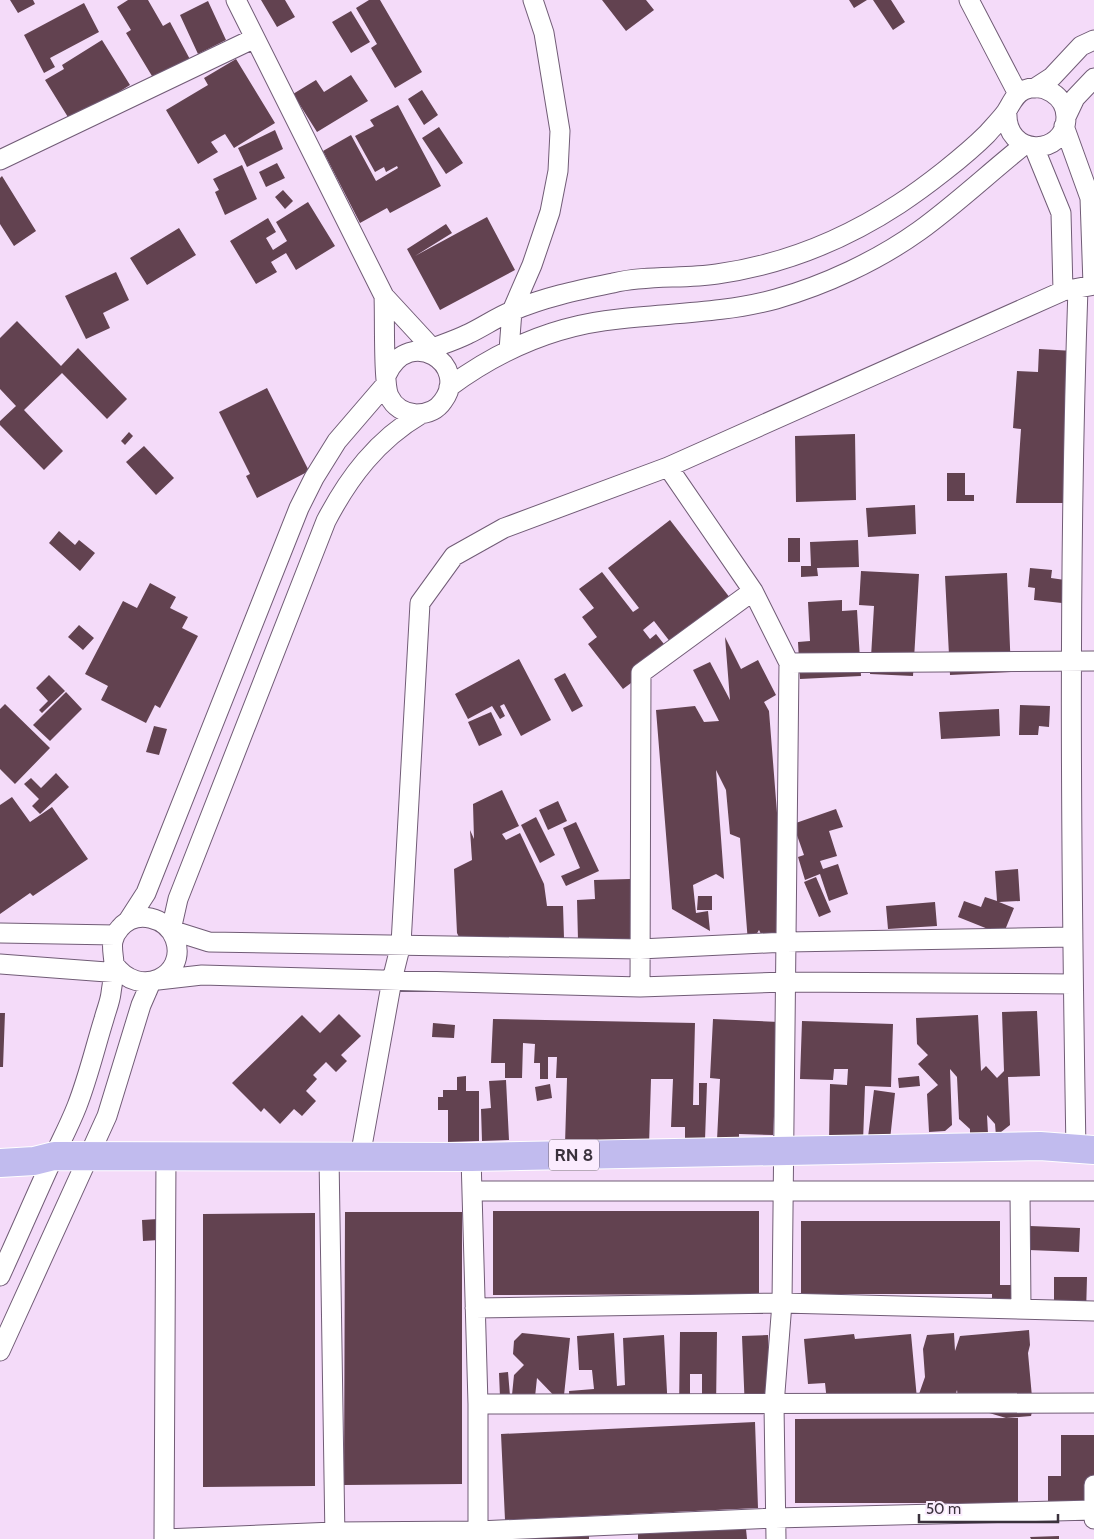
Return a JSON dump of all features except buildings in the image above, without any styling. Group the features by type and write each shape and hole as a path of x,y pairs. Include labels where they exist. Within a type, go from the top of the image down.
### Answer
{"main road":[{"name":"RN 8","path":"0,1145 30,1148 54,1156"},
{"name":"RN 8","path":"0,1163 34,1161 54,1156 471,1157 1040,1146 1085,1150"}],"street":[{"path":"171,930 178,899 326,521 341,492 363,462 381,442 421,414 431,411 440,405 446,397 449,387 449,376 432,352 384,296 236,0"},
{"path":"509,350 512,311 532,265 550,212 559,161 560,131 544,33 533,0"},
{"path":"969,0 1026,91"},
{"path":"0,160 255,38"},
{"path":"0,1276 77,1106 111,996 116,969 111,945 114,935 128,921 146,893 299,508 337,440 386,379 391,365 406,353 432,352 512,311 548,298 616,282 716,274 770,265 838,238 899,204 974,145 1007,111 1011,102 1026,91 1052,77 1081,46 1094,40"},
{"path":"449,387 479,365 535,337 617,319 716,312 777,298 852,270 918,231 1029,146 1053,142 1065,122 1075,98 1094,78"},
{"path":"1026,91 1044,89 1060,99 1065,122 1090,198 1082,287 1085,350 1072,662 1071,937 1085,1150"},
{"path":"1007,111 1009,131 1029,146 1061,213 1082,287"},
{"path":"360,1157 392,980 401,944 420,603 454,556 504,528 668,467 1082,287"},
{"path":"384,296 386,379 393,403 410,413 421,414"},
{"path":"668,467 754,591 789,663 782,1303 774,1405 776,1539"},
{"path":"640,987 641,673 754,591"},
{"path":"789,663 1094,661"},
{"path":"0,1351 107,1116 141,1005 154,981 167,973 174,963 177,952 176,941 171,930 162,922 151,918 140,917 128,921"},
{"path":"171,930 209,942 640,949 786,942 1071,937"},
{"path":"0,933 114,935"},
{"path":"0,964 116,969 129,980 154,981 202,975 640,987 786,982 1073,984"},
{"path":"166,1156 164,1539 334,1535 478,1535 775,1518 1094,1513 1094,1485"},
{"path":"329,1156 334,1535"},
{"path":"471,1157 478,1404 478,1535"},
{"path":"472,1191 1094,1191"},
{"path":"1020,1192 1021,1308"},
{"path":"475,1308 782,1303 1094,1310"},
{"path":"478,1404 1094,1403"}]}
